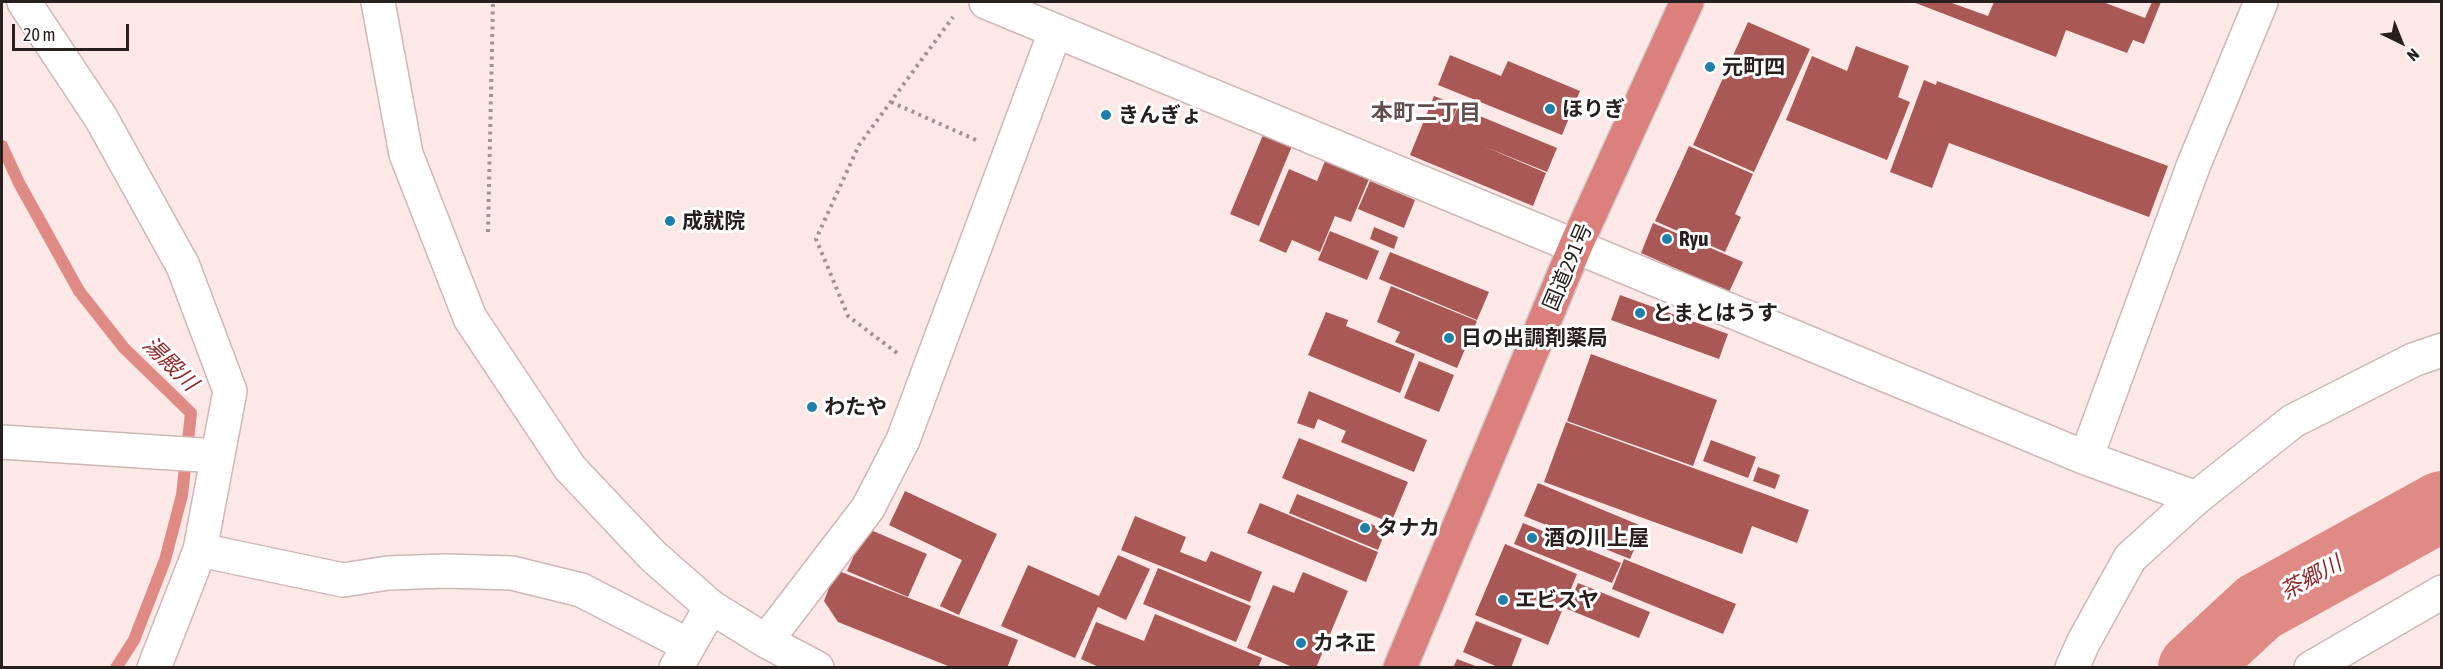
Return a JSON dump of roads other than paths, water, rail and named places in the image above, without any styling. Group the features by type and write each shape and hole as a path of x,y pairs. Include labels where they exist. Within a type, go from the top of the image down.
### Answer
{"highway":[{"name":"国道291号","path":"1400,668 1576,245 1687,2"}],"street":[{"path":"24,2 101,118 183,266 230,391 213,455 200,550 154,668"},
{"path":"378,2 406,154 471,318 570,468 653,556 711,607 766,641 817,668"},
{"path":"2086,458 2194,164 2261,2"},
{"path":"971,6 1055,32 1576,245 2086,458 2196,498"},
{"path":"766,641 868,508 903,440 1055,32"},
{"path":"2072,668 2130,558 2196,498 2293,421 2413,360 2442,350"},
{"path":"2,442 213,455"},
{"path":"200,550 343,580 388,573 446,571 512,573 581,590 682,656 711,607"},
{"path":"2311,668 2350,657 2442,592"}],"waterway":[{"name":"湯殿川","path":"2,146 19,183 79,291 124,348 191,413 182,495 165,560 134,640 116,668"},
{"name":"茶郷川","path":"2193,668 2259,607 2442,506"}],"place":[{"name":"元町四","path":"1710,67"},
{"name":"ほりぎ","path":"1550,109"},
{"name":"きんぎょ","path":"1106,115"},
{"name":"成就院","path":"670,221"},
{"name":"Ryu","path":"1667,239"},
{"name":"とまとはうす","path":"1640,313"},
{"name":"日の出調剤薬局","path":"1449,338"},
{"name":"わたや","path":"812,407"},
{"name":"タナカ","path":"1365,528"},
{"name":"酒の川上屋","path":"1532,538"},
{"name":"エビスヤ","path":"1503,600"},
{"name":"カネ正","path":"1301,643"}],"district":[{"name":"本町二丁目","path":"1426,113"}]}
